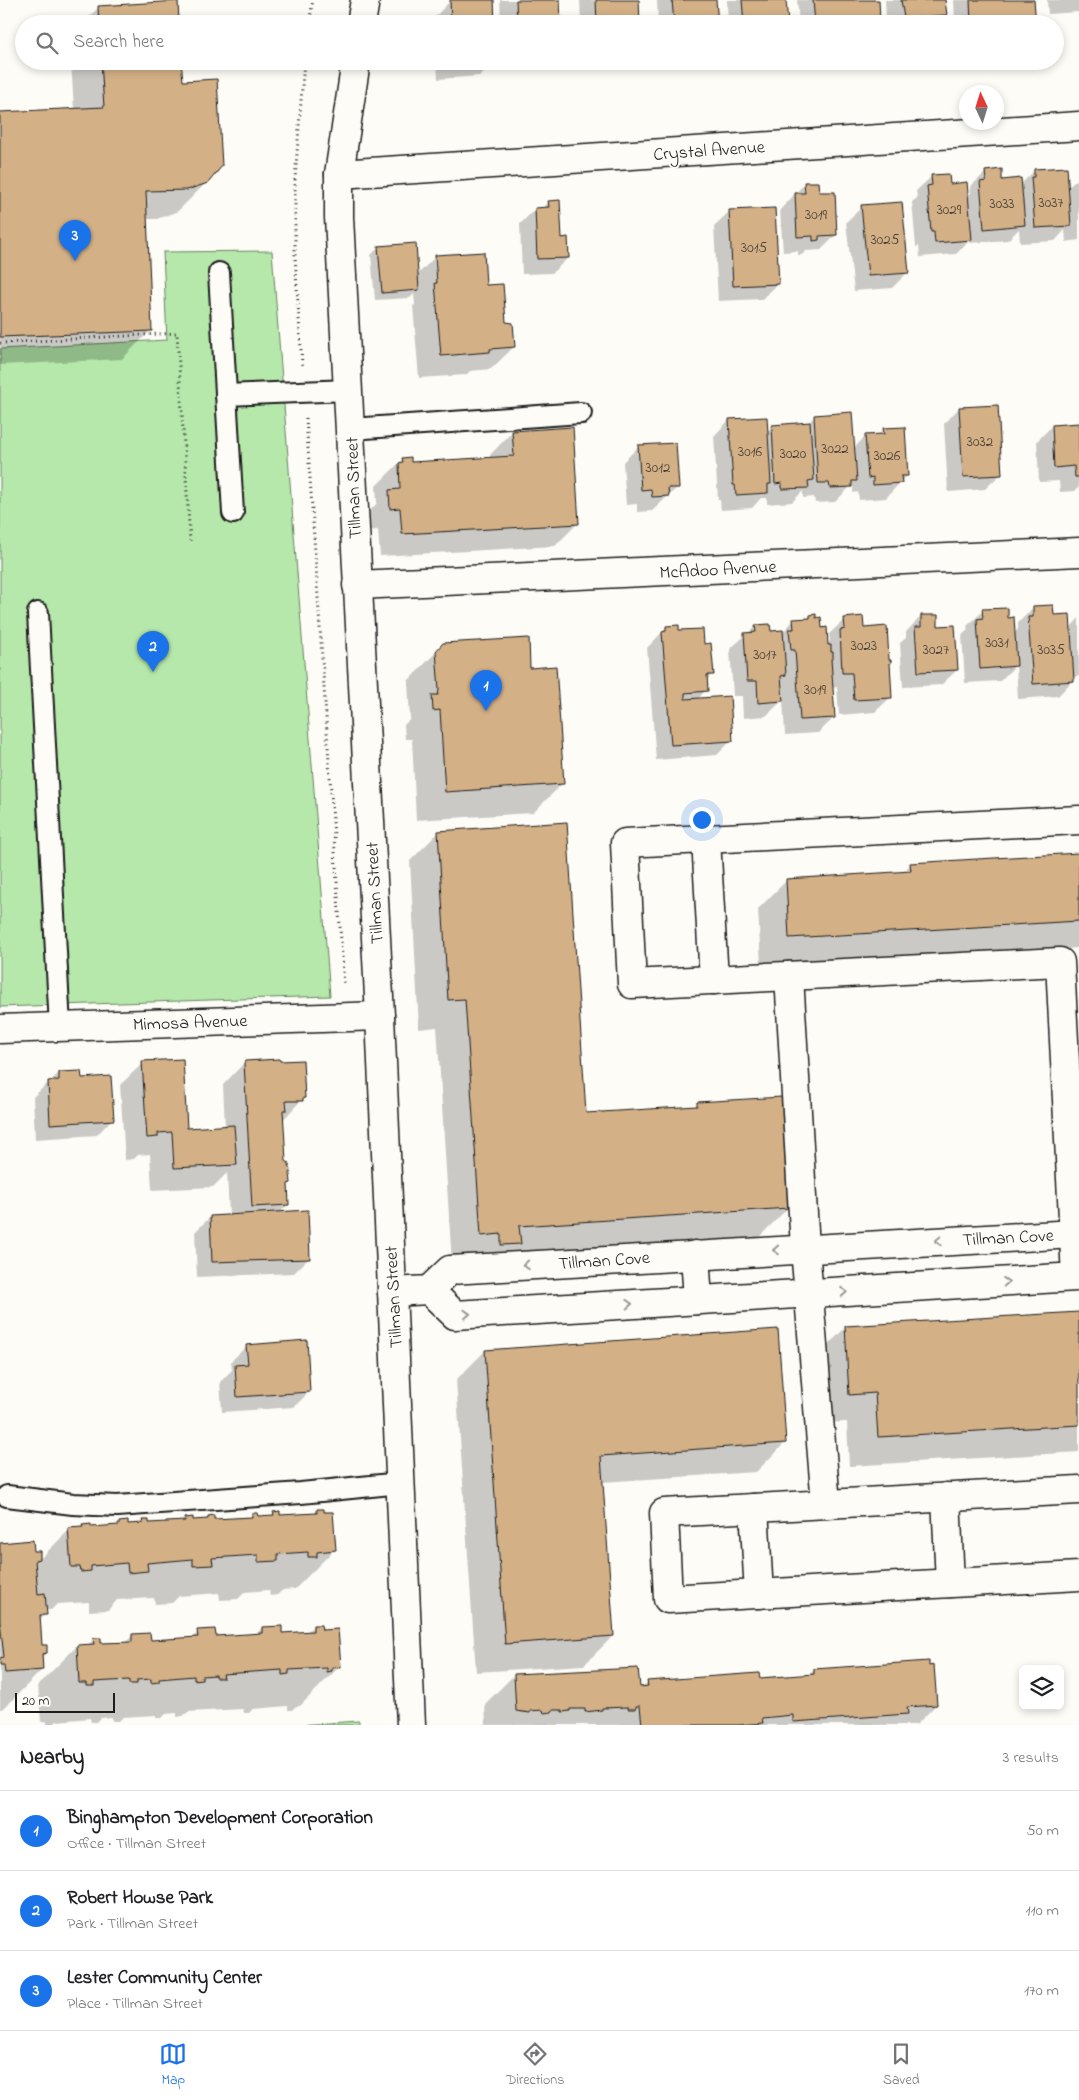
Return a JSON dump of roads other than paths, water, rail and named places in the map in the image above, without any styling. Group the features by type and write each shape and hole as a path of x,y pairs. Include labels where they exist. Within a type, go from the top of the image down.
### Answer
{"street":[{"path":"362,15 365,0"},
{"name":"Tillman Street","path":"355,70 339,174 339,218 380,1016 411,1725"},
{"name":"Crystal Avenue","path":"339,174 1079,126"},
{"name":"McAdoo Avenue","path":"357,586 1079,552"},
{"path":"1074,1234 1070,961 632,984 625,843 1079,820"},
{"path":"706,839 714,980"},
{"path":"789,976 805,1248 826,1504"},
{"name":"Mimosa Avenue","path":"0,1029 380,1016"},
{"name":"Tillman Cove","path":"1074,1234 1076,1277 455,1315 429,1290 450,1270 805,1248 1074,1234"},
{"path":"695,1255 698,1300"},
{"path":"392,1292 429,1290"},
{"path":"1079,1490 664,1513 668,1599 1079,1576"},
{"path":"946,1497 950,1583"},
{"path":"754,1508 758,1594"}],"lane":[{"path":"219,273 233,513"},
{"path":"226,395 348,390"},
{"path":"351,429 581,413"},
{"path":"38,613 60,1027"},
{"path":"7,1496 73,1504 117,1506 300,1493 401,1483"}],"place":[{"name":"Lester Community Center","path":"75,261"},
{"name":"Robert Howse Park","path":"153,672"},
{"name":"Binghampton Development Corporation","path":"486,711"}]}
